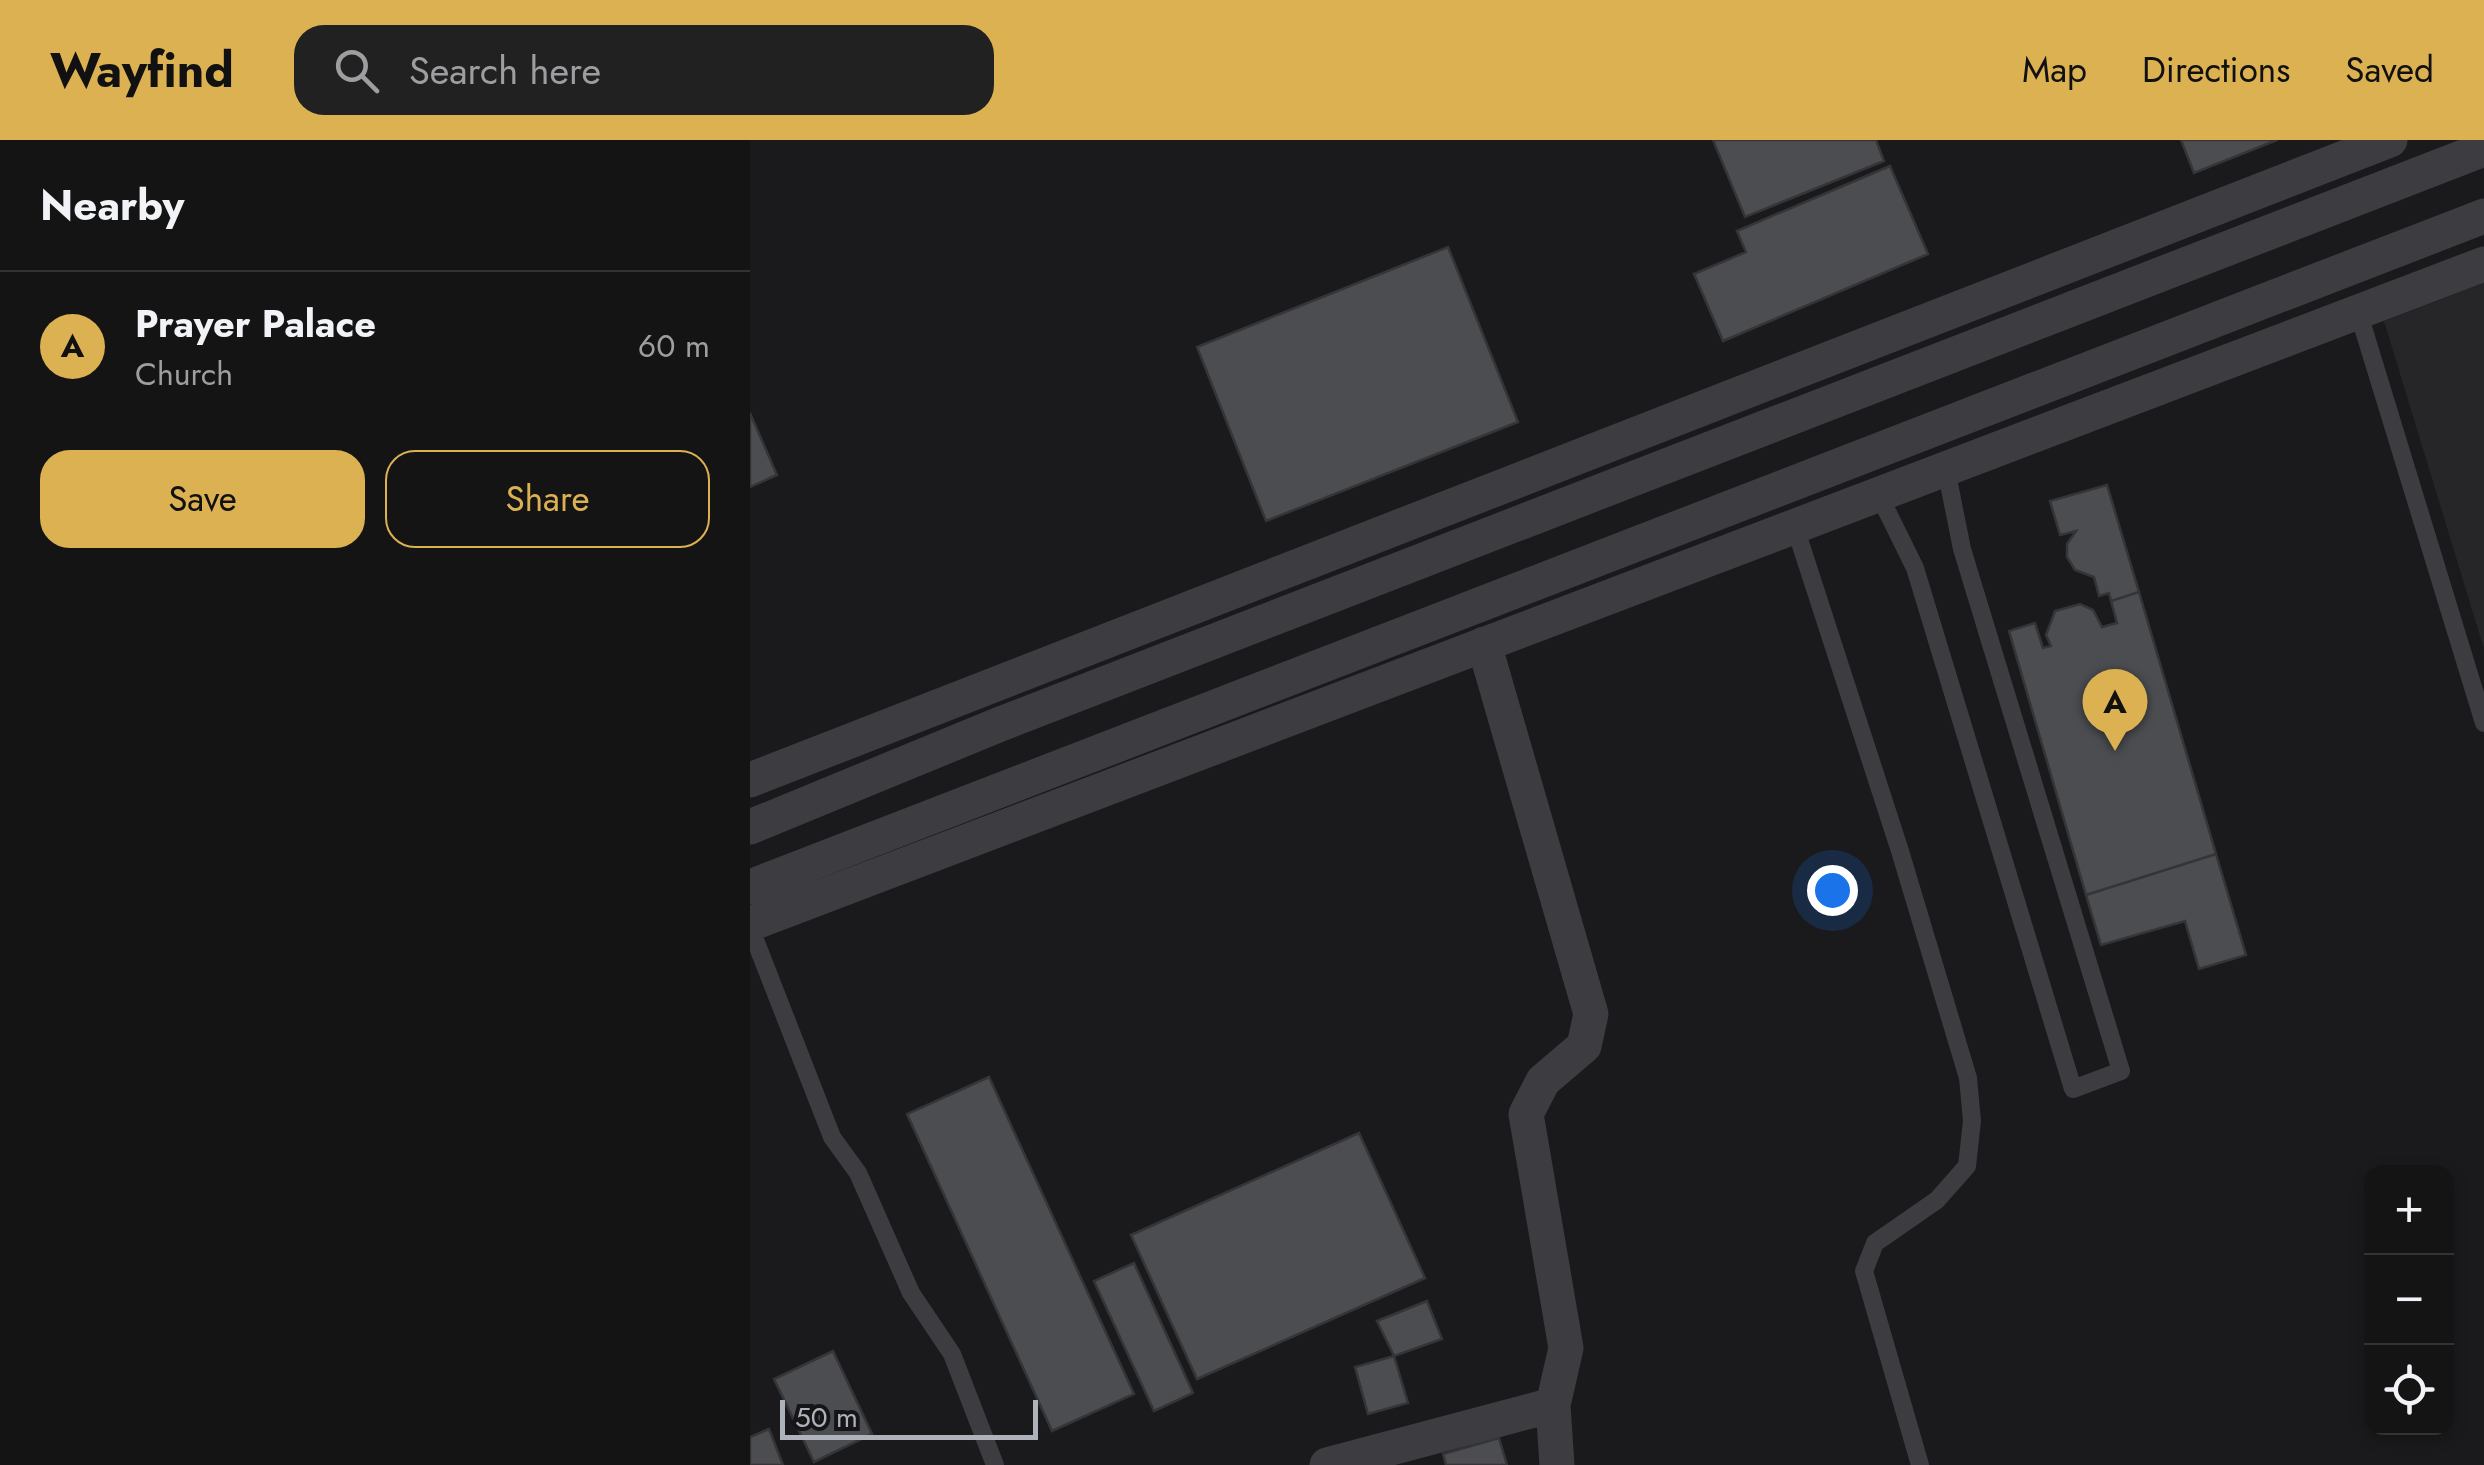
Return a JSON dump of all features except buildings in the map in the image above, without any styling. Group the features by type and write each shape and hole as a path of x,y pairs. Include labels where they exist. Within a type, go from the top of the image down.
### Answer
{"street":[{"path":"750,780 2390,140"},
{"path":"750,827 1017,718 2484,148"},
{"path":"750,887 2484,216"},
{"path":"750,926 2484,264"},
{"path":"1484,644 1591,1014 1584,1046 1544,1080 1526,1114 1566,1348 1552,1405 1558,1465"},
{"path":"1327,1465 1552,1405"}],"lane":[{"path":"2358,311 2484,723"},
{"path":"1880,496 1914,568 2074,1088 2121,1071 1962,549 1946,469"},
{"path":"1795,527 1900,851 1968,1078 1972,1122 1967,1166 1937,1200 1875,1242 1864,1271 1920,1465"},
{"path":"750,926 832,1137 858,1173 910,1293 952,1354 996,1465"}],"shaded area":[{"path":"2484,283 2484,649 2384,321"}],"place":[{"name":"Prayer Palace","path":"2115,751"}]}
